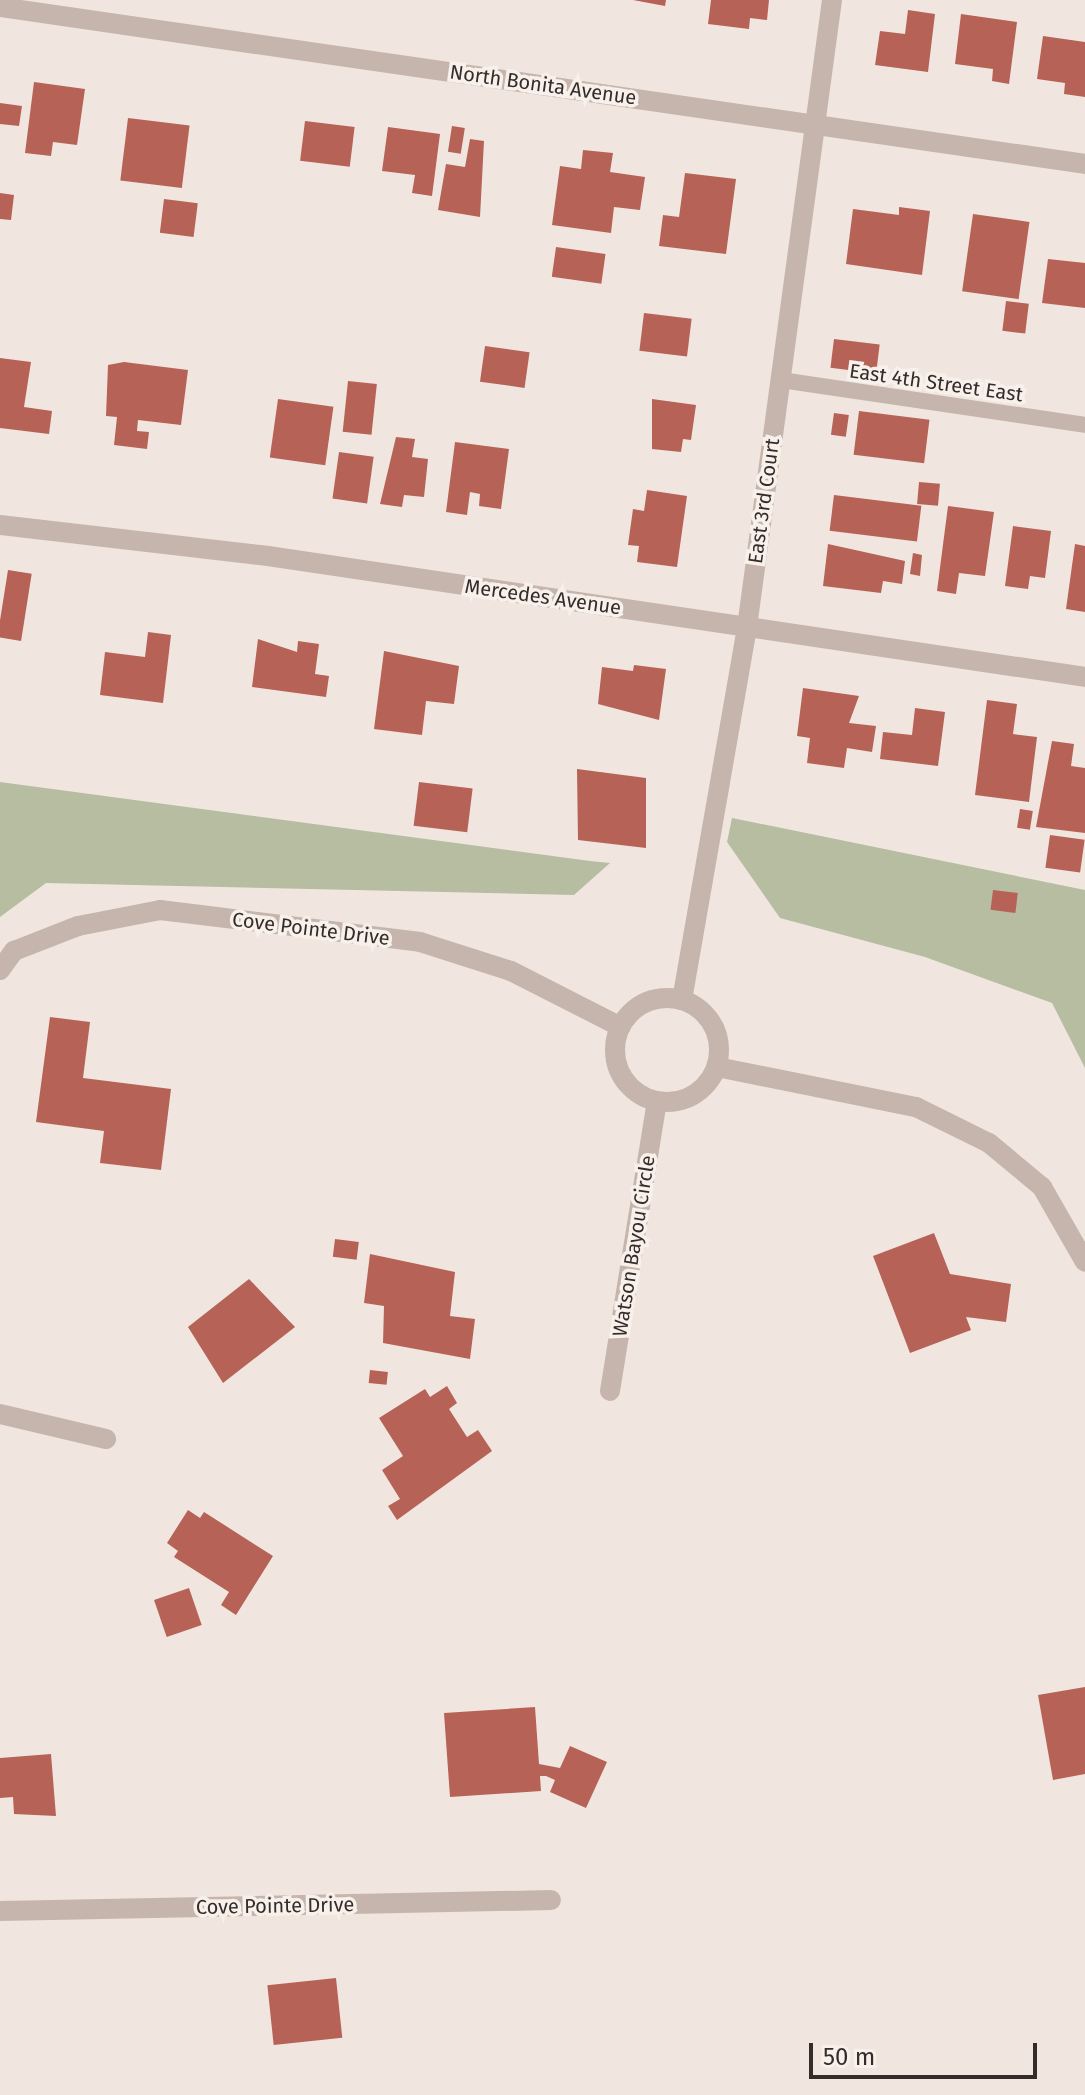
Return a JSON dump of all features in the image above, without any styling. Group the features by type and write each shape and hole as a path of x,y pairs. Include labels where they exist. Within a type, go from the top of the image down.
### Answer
{"street":[{"name":"East 3rd Court","path":"682,1000 747,627 832,0"},
{"name":"North Bonita Avenue","path":"0,7 1085,164"},
{"name":"Mercedes Avenue","path":"0,525 747,627 1085,677"},
{"name":"Cove Pointe Drive","path":"0,970 14,951 78,926 160,910 420,942 511,971 621,1027"},
{"path":"682,1000 715,1028 717,1067 689,1098 657,1102 628,1086 619,1070 621,1027 646,1002 682,1000"},
{"path":"717,1067 916,1107 989,1143 1042,1187 1085,1262"},
{"name":"Watson Bayou Circle","path":"610,1391 657,1102"},
{"path":"0,1414 106,1439"},
{"name":"Cove Pointe Drive","path":"0,1911 551,1900"}],"lane":[{"name":"East 4th Street East","path":"781,380 1085,425"}],"green space":[{"path":"0,782 610,863 574,895 46,883 0,917"},
{"path":"732,818 1085,890 1085,1068 1052,1003 925,957 780,918 727,842"}],"building":[{"path":"633,0 666,0 665,6"},
{"path":"711,0 769,0 767,20 750,18 749,29 708,24"},
{"path":"908,10 935,14 928,72 875,65 880,31 905,34"},
{"path":"961,14 1017,22 1009,84 992,81 993,69 955,64"},
{"path":"1043,36 1085,42 1085,97 1064,94 1065,83 1037,79"},
{"path":"34,82 85,89 77,145 53,142 51,156 25,153"},
{"path":"0,103 22,106 19,126 0,124"},
{"path":"128,118 190,126 182,188 120,181"},
{"path":"305,121 355,127 350,167 300,161"},
{"path":"452,126 465,128 461,154 448,152"},
{"path":"388,127 440,134 432,196 412,193 415,175 382,171"},
{"path":"470,139 484,141 480,217 438,210 446,164 465,167"},
{"path":"583,150 613,153 610,172 645,177 640,210 614,207 611,233 552,225 560,166 581,169"},
{"path":"685,173 736,179 726,254 659,246 663,215 679,217"},
{"path":"0,193 14,195 11,220 0,219"},
{"path":"164,199 198,203 194,237 160,233"},
{"path":"899,207 930,211 922,275 846,264 853,209 899,215"},
{"path":"973,214 1029,222 1019,299 962,291"},
{"path":"556,247 606,254 601,284 552,277"},
{"path":"1048,259 1085,263 1085,308 1042,303"},
{"path":"1006,301 1029,304 1025,334 1002,331"},
{"path":"644,313 692,319 687,357 639,351"},
{"path":"834,339 880,345 876,373 830,368"},
{"path":"485,346 530,352 525,388 480,382"},
{"path":"0,358 31,362 24,407 52,411 49,434 0,428"},
{"path":"124,362 188,370 181,425 138,420 137,431 149,432 147,449 114,445 117,417 106,416 108,365"},
{"path":"348,381 377,384 372,435 343,432"},
{"path":"278,399 333,407 325,465 270,457"},
{"path":"652,399 696,405 691,440 683,439 681,452 652,449"},
{"path":"859,411 929,420 924,463 854,455"},
{"path":"834,413 849,415 846,437 831,435"},
{"path":"396,437 415,439 412,457 428,459 424,497 404,495 402,507 380,504"},
{"path":"455,442 509,449 501,509 479,506 480,494 470,492 467,515 446,512"},
{"path":"339,452 374,457 367,503 332,499"},
{"path":"919,482 940,484 938,506 917,504"},
{"path":"647,490 687,496 677,567 637,562 639,546 628,545 633,509 644,511"},
{"path":"834,495 921,506 917,541 830,531"},
{"path":"948,506 994,512 985,576 959,573 956,594 937,591"},
{"path":"1013,526 1051,531 1045,578 1030,576 1028,589 1005,586"},
{"path":"828,544 905,561 902,584 883,581 881,593 823,586"},
{"path":"1075,544 1085,546 1085,612 1066,609"},
{"path":"913,553 922,555 920,576 910,574"},
{"path":"8,570 32,574 21,641 0,638"},
{"path":"148,632 171,635 163,703 100,695 105,652 145,657"},
{"path":"258,639 297,652 298,641 319,644 315,674 329,676 326,697 252,687"},
{"path":"384,651 459,666 454,704 426,701 422,735 374,729"},
{"path":"634,665 666,669 659,720 598,704 602,667 633,671"},
{"path":"803,688 859,696 849,723 876,726 872,752 847,748 844,768 807,763 810,738 797,736"},
{"path":"987,700 1017,704 1013,734 1037,737 1029,802 975,795"},
{"path":"915,708 945,712 938,766 880,759 883,732 912,735"},
{"path":"1052,741 1074,744 1071,766 1085,768 1085,833 1036,827"},
{"path":"577,769 646,778 646,848 578,840"},
{"path":"419,782 473,789 467,832 414,826"},
{"path":"1020,809 1033,811 1030,830 1017,828"},
{"path":"1050,835 1085,840 1080,873 1045,868"},
{"path":"993,890 1018,893 1015,913 991,910"},
{"path":"50,1017 90,1022 83,1078 171,1089 161,1170 100,1163 104,1131 36,1122"},
{"path":"934,1233 950,1274 1011,1284 1006,1322 966,1317 971,1330 910,1353 873,1256"},
{"path":"335,1239 359,1242 357,1260 333,1257"},
{"path":"370,1254 455,1272 450,1316 475,1319 470,1359 383,1343 384,1306 364,1303"},
{"path":"249,1279 295,1327 223,1383 188,1327"},
{"path":"370,1370 388,1372 387,1385 369,1383"},
{"path":"447,1386 457,1403 449,1409 467,1437 478,1430 492,1451 397,1520 388,1506 400,1499 382,1470 403,1456 379,1418 425,1389 430,1397"},
{"path":"188,1510 200,1518 204,1512 273,1556 236,1615 221,1605 229,1592 174,1557 178,1551 167,1543"},
{"path":"189,1588 202,1625 167,1637 154,1600"},
{"path":"1085,1687 1085,1774 1053,1780 1038,1695"},
{"path":"535,1707 539,1764 560,1768 570,1746 607,1762 586,1808 550,1792 555,1780 546,1776 540,1776 541,1791 450,1797 444,1713"},
{"path":"51,1754 56,1816 14,1814 13,1797 0,1798 0,1758"},
{"path":"336,1978 342,2038 274,2045 267,1985"}]}
